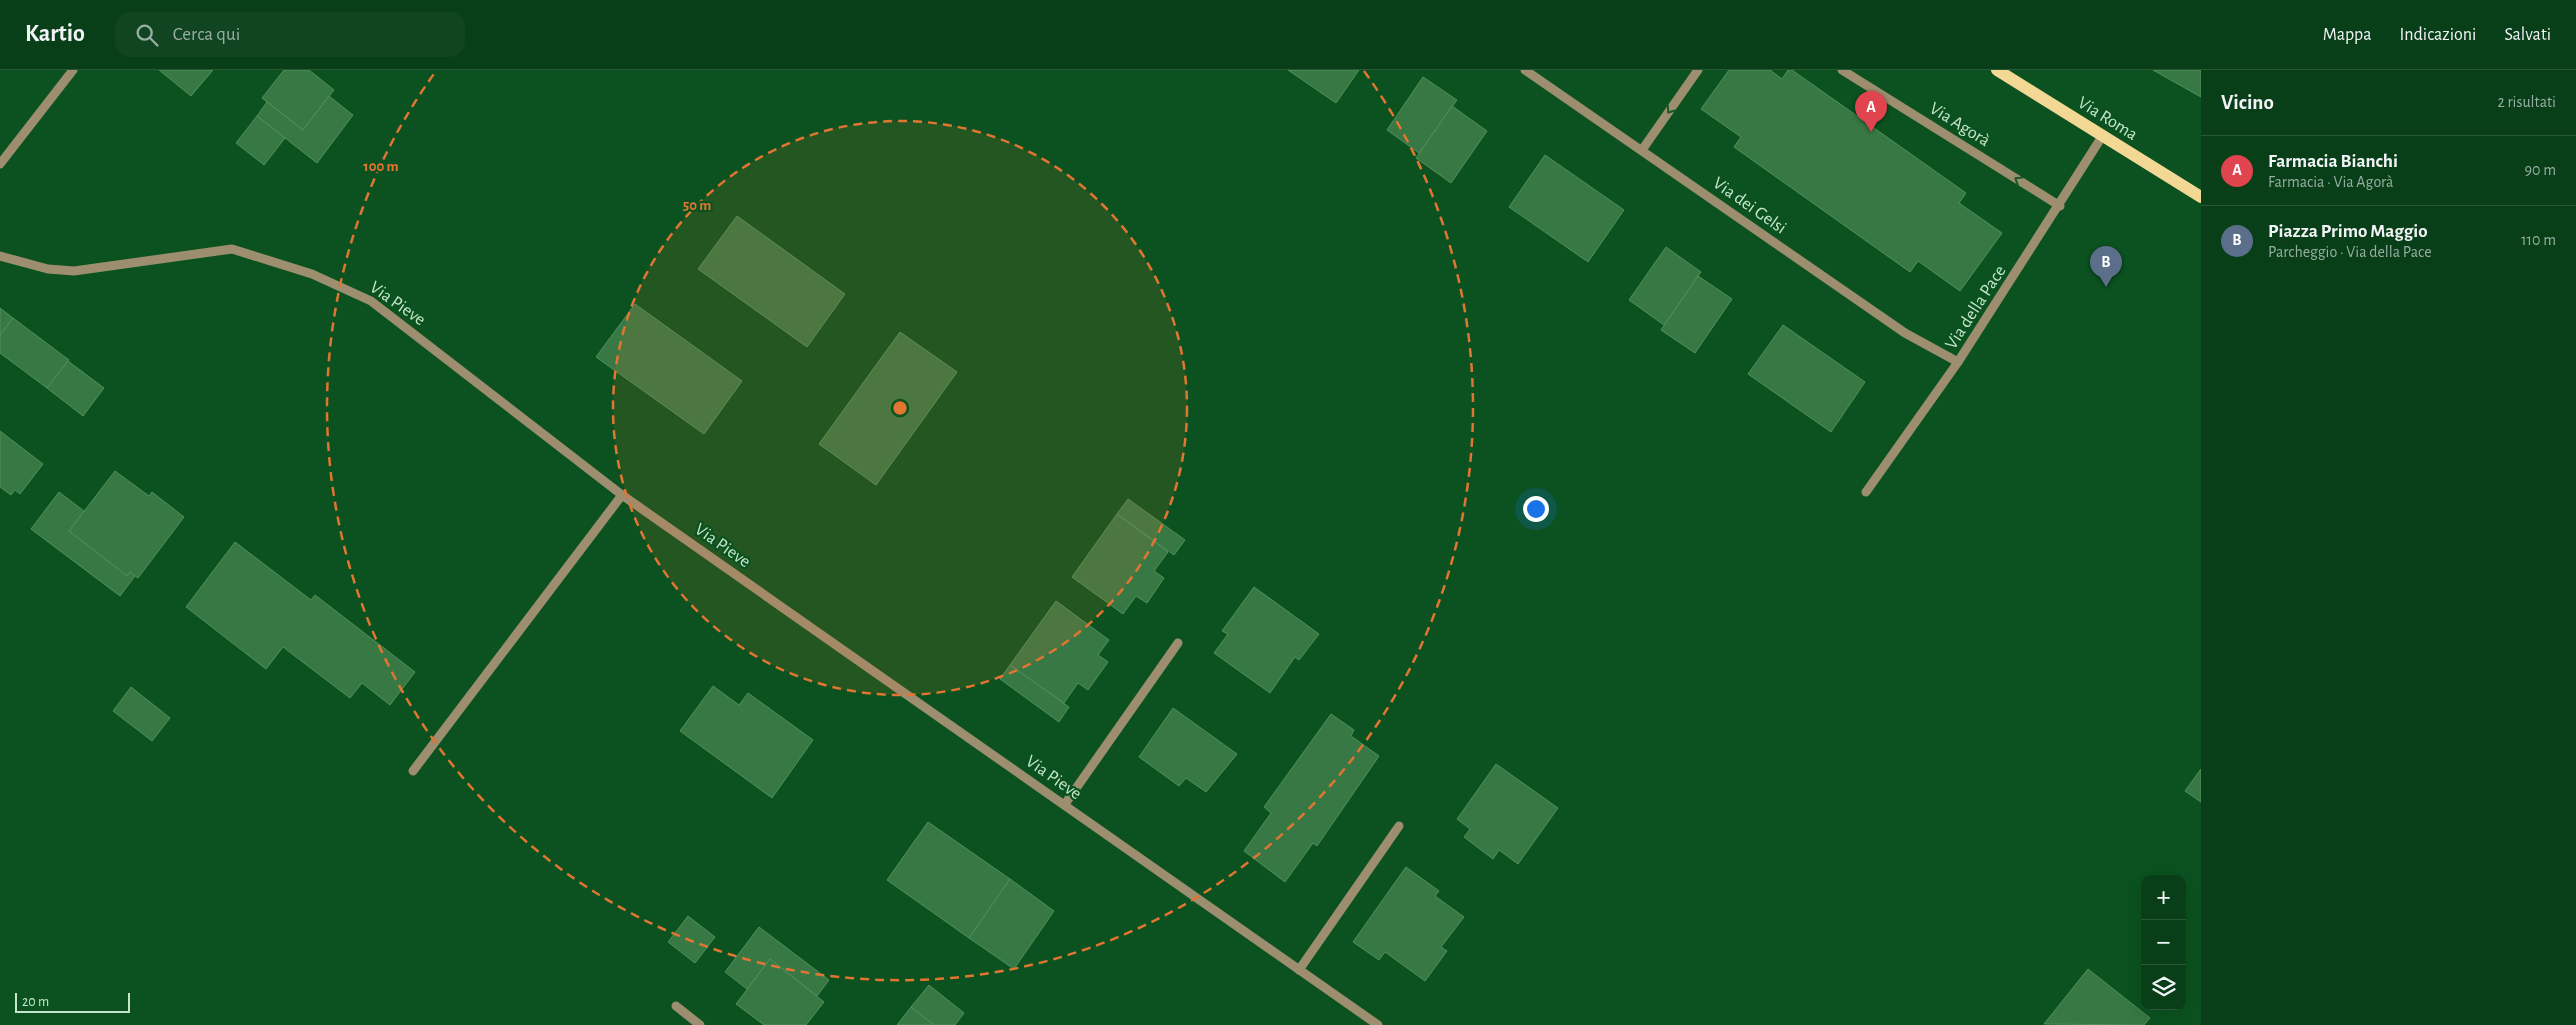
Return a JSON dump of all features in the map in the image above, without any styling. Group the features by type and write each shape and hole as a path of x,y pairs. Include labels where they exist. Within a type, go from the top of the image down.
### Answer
{"main road":[{"name":"Via Roma","path":"1997,70 2201,197"}],"street":[{"path":"0,164 73,70"},
{"name":"Via dei Gelsi","path":"1525,70 1905,333 1958,362"},
{"path":"1642,150 1698,70"},
{"name":"Via Agorà","path":"1842,70 2060,206"},
{"name":"Via della Pace","path":"1866,492 1958,362 2060,206 2103,135"},
{"name":"Via Pieve","path":"0,256 48,269 74,271 232,249 312,274 371,301 622,495 1378,1025"},
{"path":"413,771 622,495"},
{"path":"1065,804 1178,644"},
{"path":"1299,970 1399,826"},
{"path":"676,1006 700,1025"}],"building":[{"path":"159,70 213,70 191,96"},
{"path":"284,70 309,70 334,90 303,130 262,98"},
{"path":"1288,70 1359,70 1336,103"},
{"path":"1729,70 1770,70 1782,79 1788,70 1792,70 1966,193 1959,203 2002,233 1960,291 1918,261 1910,272 1734,147 1741,137 1701,109"},
{"path":"2153,70 2201,70 2201,97"},
{"path":"1423,77 1457,100 1419,153 1387,130"},
{"path":"329,96 353,115 317,163 257,116 267,102 303,130"},
{"path":"1452,106 1487,131 1451,183 1416,158"},
{"path":"257,116 285,138 264,165 236,143"},
{"path":"1545,155 1624,210 1588,262 1509,207"},
{"path":"737,216 845,294 807,347 698,269"},
{"path":"1666,247 1701,272 1664,325 1629,300"},
{"path":"1698,276 1732,299 1695,353 1661,330"},
{"path":"635,304 742,381 704,434 596,357"},
{"path":"0,308 13,318 0,335"},
{"path":"13,318 69,360 47,388 0,353 0,335"},
{"path":"1783,325 1865,382 1831,432 1748,374"},
{"path":"900,332 957,372 876,485 819,444"},
{"path":"68,361 104,388 83,416 47,388"},
{"path":"0,431 43,464 20,494 15,490 11,495 0,487"},
{"path":"115,471 149,496 152,492 184,517 138,578 130,572 127,576 69,531"},
{"path":"59,492 84,511 69,531 127,576 130,572 135,576 120,596 31,529"},
{"path":"1128,499 1185,540 1174,555 1117,514"},
{"path":"1117,514 1168,552 1154,571 1164,578 1147,603 1136,596 1123,614 1072,577"},
{"path":"235,542 311,600 315,595 415,672 390,705 362,683 350,698 283,647 266,669 186,607"},
{"path":"1254,587 1319,634 1299,660 1295,657 1270,693 1214,653 1228,634 1222,631"},
{"path":"1056,601 1109,640 1098,655 1108,662 1088,690 1078,683 1064,703 1010,665"},
{"path":"1010,665 1069,707 1059,722 1000,679"},
{"path":"713,686 739,705 748,693 813,740 772,798 680,731"},
{"path":"131,687 170,718 152,741 113,711"},
{"path":"1173,708 1237,754 1206,792 1186,778 1179,786 1139,757"},
{"path":"1331,714 1354,730 1351,736 1379,756 1317,846 1313,843 1285,882 1244,851 1271,813 1264,807"},
{"path":"1496,764 1558,808 1518,864 1499,850 1493,859 1464,837 1470,829 1457,819"},
{"path":"2201,769 2201,802 2185,791"},
{"path":"928,822 1010,879 969,938 887,880"},
{"path":"1406,867 1439,891 1435,896 1464,917 1441,947 1447,951 1425,981 1385,952 1379,960 1353,942"},
{"path":"1010,879 1054,911 1014,969 969,938"},
{"path":"688,916 715,937 695,963 668,942"},
{"path":"759,927 829,980 817,996 770,959 747,989 725,972"},
{"path":"770,959 824,1002 806,1025 764,1025 736,1004"},
{"path":"2088,969 2150,1018 2144,1025 2044,1024"},
{"path":"929,985 964,1013 955,1025 934,1025 911,1007"},
{"path":"911,1007 934,1025 897,1025"}],"place":[{"name":"Farmacia Bianchi","path":"1871,132"},
{"name":"Piazza Primo Maggio","path":"2106,287"}]}
